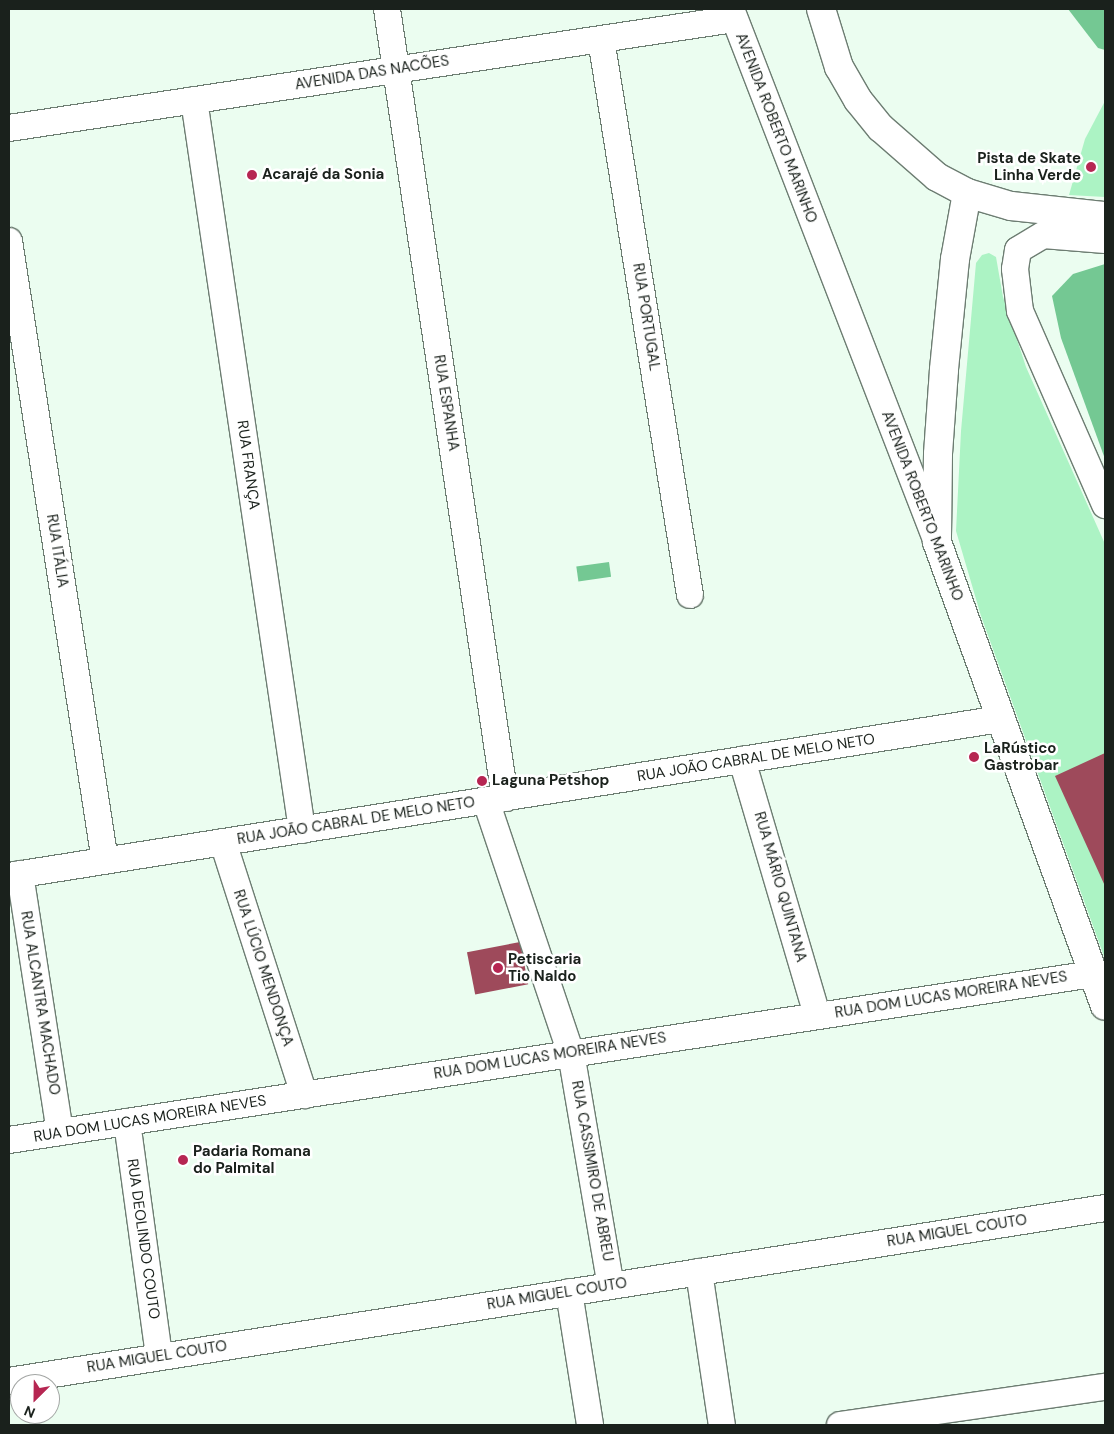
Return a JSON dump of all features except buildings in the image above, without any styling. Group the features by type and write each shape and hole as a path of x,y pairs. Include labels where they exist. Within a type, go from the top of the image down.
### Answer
{"main road":[{"path":"821,9 839,67 858,100 913,158 937,176 967,193 1015,206 1105,216"},
{"path":"937,542 938,454 944,370 955,259 967,193"},
{"name":"AVENIDA ROBERTO MARINHO","path":"937,542 1092,974 1105,1005"}],"street":[{"name":"RUA ESPANHA","path":"387,9 496,799"},
{"name":"AVENIDA DAS NACÕES","path":"9,128 602,38 732,14"},
{"name":"AVENIDA ROBERTO MARINHO","path":"732,14 937,542"},
{"name":"RUA PORTUGAL","path":"602,38 690,594"},
{"name":"RUA FRANÇA","path":"194,100 302,830"},
{"path":"1105,240 1043,235 1018,250 1015,269 1020,311 1105,504"},
{"name":"RUA ITÁLIA","path":"9,241 105,861"},
{"name":"RUA JOÃO CABRAL DE MELO NETO","path":"15,875 1000,719"},
{"name":"RUA MÁRIO QUINTANA","path":"742,760 817,1015"},
{"name":"RUA CASSIMIRO DE ABREU","path":"496,799 571,1053 611,1286"},
{"name":"RUA LÚCIO MENDONÇA","path":"223,842 304,1095"},
{"name":"RUA ALCANTRA MACHADO","path":"15,875 60,1132"},
{"name":"RUA DOM LUCAS MOREIRA NEVES","path":"9,1140 1092,974"},
{"name":"RUA DEOLINDO COUTO","path":"127,1122 159,1357"},
{"name":"RUA MIGUEL COUTO","path":"9,1381 1105,1208"},
{"path":"699,1272 722,1425"},
{"path":"569,1292 590,1425"},
{"path":"840,1425 1105,1387"}],"shaded area":[{"path":"1068,9 1105,9 1105,50 1098,48"},
{"name":"Pista de Skate Linha Verde","path":"1105,101 1105,197 1069,195 1085,139"},
{"path":"989,253 996,257 1003,297 1026,367 1105,544 1105,959 981,616 956,531 961,431 976,263 982,255"},
{"path":"1105,264 1105,459 1061,338 1052,296 1073,274"},
{"path":"609,562 611,577 578,581 576,567"}],"place":[{"name":"Pista de Skate Linha Verde","path":"1091,167"},
{"name":"Acarajé da Sonia","path":"252,175"},
{"name":"LaRústico Gastrobar","path":"974,757"},
{"name":"Laguna Petshop","path":"482,781"},
{"name":"Petiscaria Tio Naldo","path":"498,968"},
{"name":"Padaria Romana do Palmital","path":"183,1160"}]}
